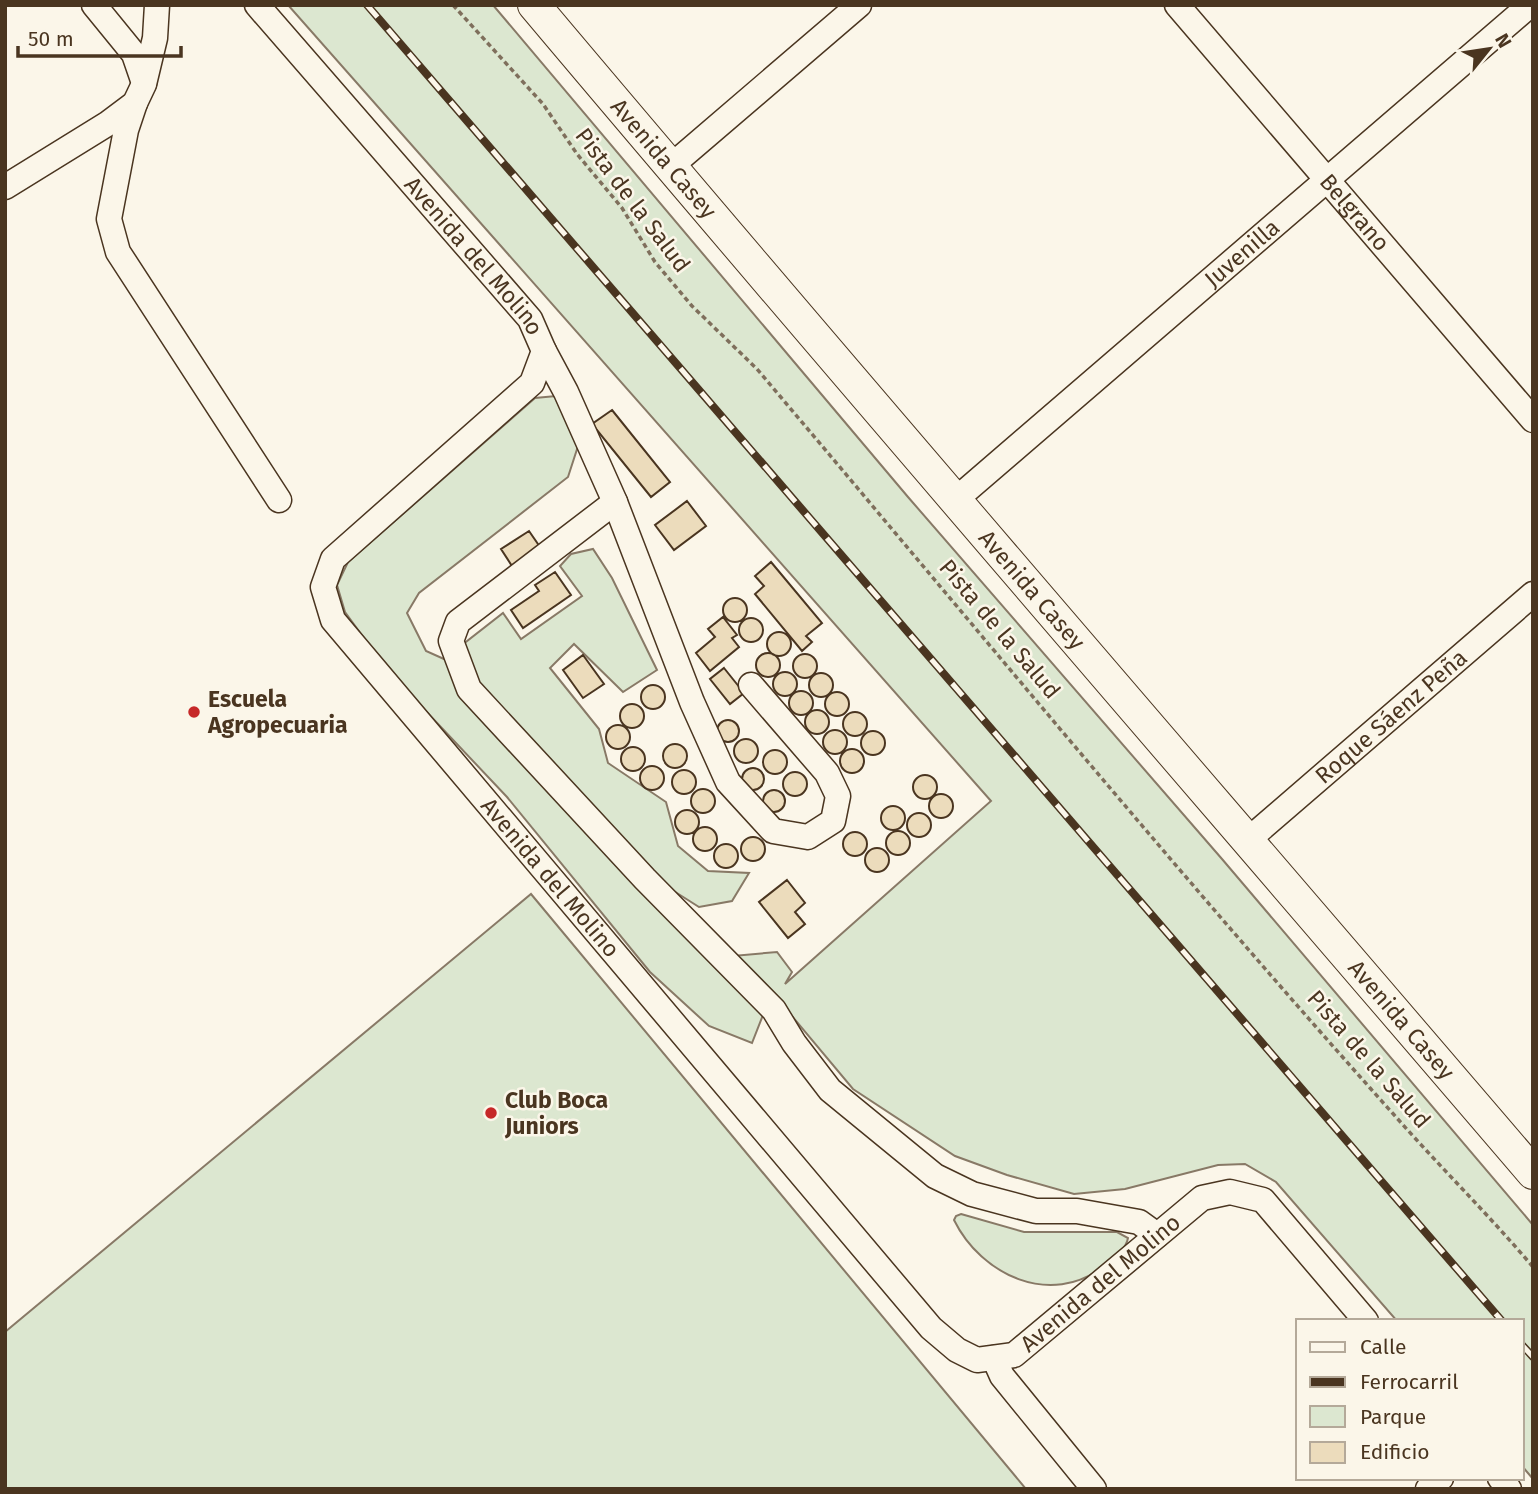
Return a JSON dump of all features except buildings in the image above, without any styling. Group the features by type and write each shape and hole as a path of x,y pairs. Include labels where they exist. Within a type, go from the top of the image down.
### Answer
{"main road":[{"name":"Avenida Casey","path":"534,5 954,501 1533,1173"}],"street":[{"path":"94,5 134,54 139,94"},
{"path":"157,5 155,38 139,94 125,130 109,219 118,252 279,500"},
{"name":"Avenida del Molino","path":"257,5 530,318 544,351 532,383 333,559 323,587 332,620 931,1328 957,1350 977,1360 1014,1355 1202,1198 1230,1192 1263,1200 1364,1319"},
{"path":"670,167 859,5"},
{"name":"Belgrano","path":"1177,5 1533,420"},
{"name":"Juvenilla","path":"954,501 1530,5"},
{"path":"5,187 107,124 139,94"},
{"path":"544,351 566,392 615,502 692,702 728,782 773,831 808,837 833,821 838,796 827,773 751,685"},
{"path":"615,502 458,621 450,641 469,689 645,879 774,1010 794,1043 830,1090 935,1176 972,1194 1036,1211 1077,1211 1139,1222 1157,1236"},
{"name":"Roque Sáenz Peña","path":"1248,840 1533,594"},
{"path":"994,1358 1002,1376 1094,1489"}],"path":[{"name":"Pista de la Salud","path":"453,5 543,104 577,155 622,208 655,262 684,297 757,369 1254,954 1397,1118 1533,1267"}],"green space":[{"path":"288,5 493,5 908,497 1222,859 1533,1225 1533,1479 1524,1468 1524,1319 1395,1319 1276,1182 1245,1164 1218,1165 1125,1189 1074,1194 1007,1175 955,1156 853,1089 776,997 763,1015 752,1043 709,1026 650,972 507,797 388,671 345,612 337,585 348,562 535,398 556,396 579,443 568,477 419,593 407,613 426,651 444,659 503,613 521,639 582,596 560,566 571,554 593,549 612,578 657,670 623,692 574,644 550,668 599,729 608,763 666,802 678,846 708,871 749,873 732,901 699,907 669,888 710,958 777,952 792,972 785,984 991,801"},
{"name":"Club Boca Juniors","path":"531,894 1026,1489 5,1489 5,1332"},
{"path":"961,1214 1024,1232 1117,1232 1128,1238 1115,1257 1083,1278 1062,1284 1040,1284 999,1270 981,1256 954,1220"}],"railway":[{"path":"367,5 1500,1319"},
{"path":"1524,1347 1533,1357"}],"place":[{"name":"Escuela Agropecuaria","path":"194,712"},
{"name":"Club Boca Juniors","path":"491,1113"}]}
